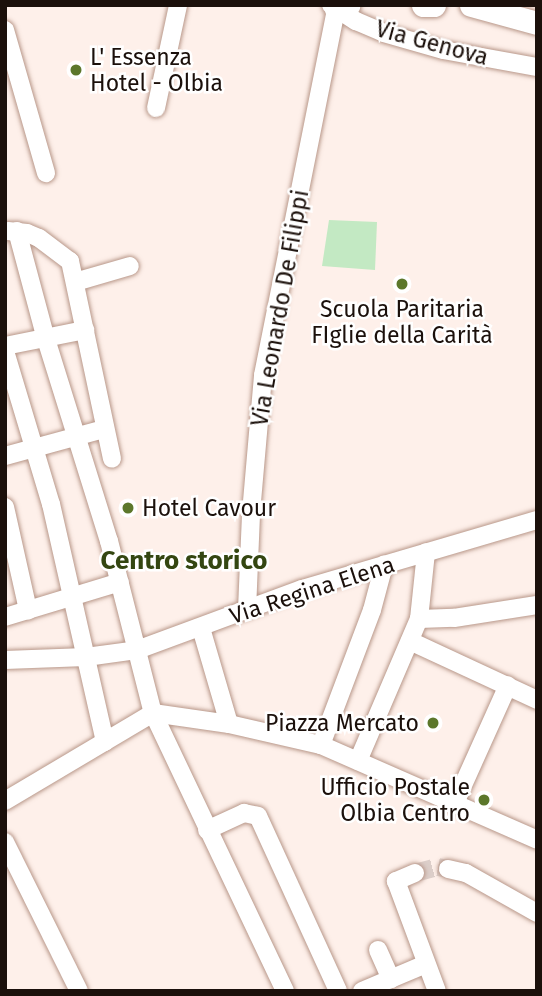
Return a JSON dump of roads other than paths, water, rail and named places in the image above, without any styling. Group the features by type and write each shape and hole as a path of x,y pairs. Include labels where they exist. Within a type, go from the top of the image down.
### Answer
{"main road":[{"path":"423,5 434,5"},
{"path":"471,5 537,23"}],"street":[{"path":"156,108 178,5"},
{"name":"Via Genova","path":"338,7 384,33 443,50 537,67"},
{"name":"Via Leonardo De Filippi","path":"247,610 251,513 263,375 338,7"},
{"path":"5,30 46,173"},
{"path":"11,231 39,238 70,261 111,458"},
{"path":"11,231 77,436 120,582 153,713 285,991"},
{"path":"75,282 130,266"},
{"path":"85,330 5,349 51,504 105,742"},
{"path":"5,456 104,429"},
{"path":"5,507 28,610"},
{"name":"Via Regina Elena","path":"5,660 86,657 137,650 383,565 537,520"},
{"path":"358,761 419,619 426,552"},
{"path":"321,746 372,610 383,565"},
{"path":"5,617 120,582"},
{"path":"419,619 454,618 537,605"},
{"path":"201,628 229,724"},
{"path":"410,641 537,700"},
{"path":"455,803 508,685"},
{"path":"5,802 33,788 153,713 229,724 321,746 537,840"},
{"path":"207,830 244,813 258,816 331,988"},
{"path":"5,842 79,991"},
{"path":"448,869 466,873 537,913"},
{"path":"415,873 396,881 421,966 437,991"},
{"path":"377,950 391,979"},
{"path":"362,991 421,966"}],"tunnel":[{"path":"415,873 438,867 448,869"}],"place":[{"name":"L' Essenza Hotel - Olbia","path":"76,70"},
{"name":"Scuola Paritaria FIglie della Carità","path":"402,284"},
{"name":"Hotel Cavour","path":"128,508"},
{"name":"Piazza Mercato","path":"433,723"},
{"name":"Ufficio Postale Olbia Centro","path":"484,800"}],"district":[{"name":"Centro storico","path":"184,561"}]}
